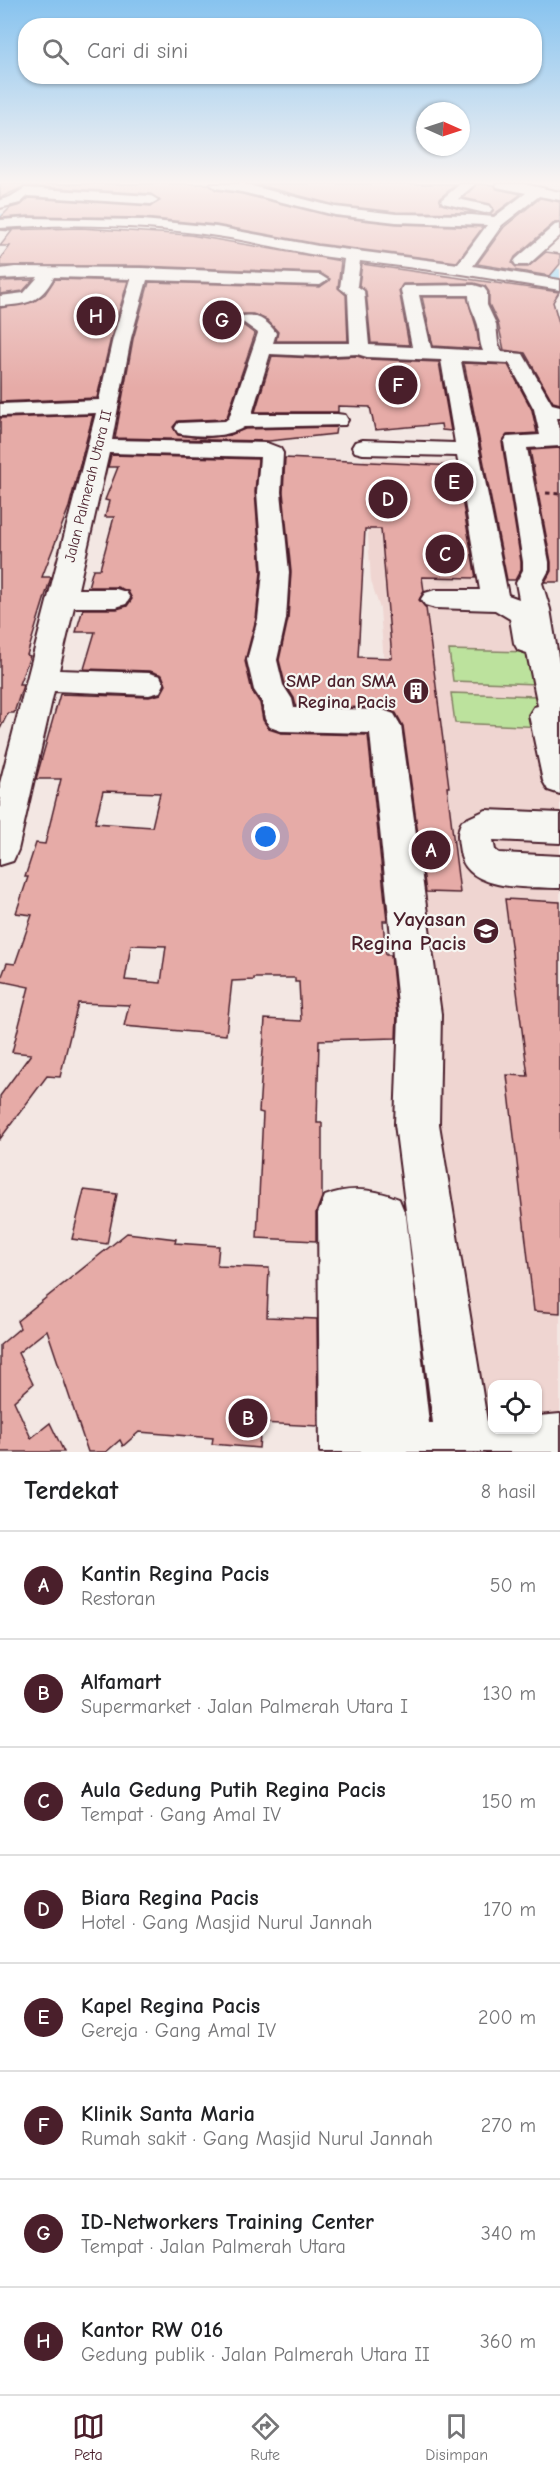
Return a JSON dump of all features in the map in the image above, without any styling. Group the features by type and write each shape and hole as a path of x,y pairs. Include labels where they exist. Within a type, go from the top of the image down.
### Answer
{"street":[{"path":"328,252 352,255 468,260 560,285"},
{"path":"458,252 468,260"},
{"path":"468,260 475,252"},
{"path":"522,262 534,252"},
{"path":"352,255 348,288 356,291 360,348"},
{"path":"0,301 24,300 34,296 62,256"},
{"path":"0,274 141,273 250,280 320,280"},
{"name":"Jalan Palmerah Utara II","path":"0,850 104,426 122,338 141,273"},
{"path":"422,352 409,290 474,290 478,292 478,305 487,324 489,343 495,356"},
{"path":"560,291 556,298 560,302"},
{"path":"236,431 267,333 249,320"},
{"path":"262,348 314,350 360,348 367,351 511,356 519,360 525,377 552,410 552,441 518,440 515,442 537,562 537,570 530,583 530,589 536,609 542,654 560,736"},
{"path":"450,355 495,600"},
{"path":"0,410 104,426 236,431 337,420"},
{"path":"236,431 273,454 268,483 276,572 273,619 262,660 269,690 277,699 281,719 383,722 385,726 420,1014 417,1124 448,1326 464,1451"},
{"path":"363,447 466,450"},
{"path":"517,452 560,454"},
{"path":"61,598 117,598"},
{"path":"435,599 495,600 514,607 522,613 560,781"},
{"path":"41,680 149,684"},
{"path":"560,828 486,825 474,831 479,859 488,866 560,872"},
{"path":"348,1452 342,1213 382,1216 403,1452 464,1451 560,1442"}],"shaded area":[{"name":"Yayasan Regina Pacis","path":"363,459 473,464 498,605 522,625 560,747 560,1452 459,1452 393,785 380,609 371,581"}],"green space":[{"path":"449,650 530,652 537,684 453,681"},
{"path":"451,693 536,696 543,727 455,723"}],"building":[{"path":"6,252 287,252 341,261 338,288 346,295 348,341 276,341 278,332 267,320 253,314 243,314 238,319 239,322 255,334 227,417 178,421 173,427 178,435 203,438 230,435 245,429 336,427 335,434 269,441 115,438 133,339 149,282 320,287 330,279 320,273 141,266 0,266 0,260"},
{"path":"378,252 465,252 457,262"},
{"path":"486,252 521,252 512,263 516,267 528,267 546,252 560,254 560,264 550,276 477,264"},
{"path":"362,264 559,292 553,302 560,326 560,404 553,402 525,353 504,350 498,323 489,304 489,292 485,286 474,283 403,284 399,290 409,345 371,343 366,291 359,285"},
{"path":"55,279 128,281 111,338 97,398 0,402 0,308 33,302 45,294"},
{"path":"33,280 23,291 0,294 0,281"},
{"path":"422,297 467,297 480,349 433,346"},
{"path":"272,356 314,358 357,356 367,359 439,362 451,431 442,430 441,424 375,430 370,407 338,406 338,412 255,412"},
{"path":"464,363 508,365 532,410 537,433 507,435 502,442 521,562 521,569 515,580 507,580"},
{"path":"93,415 69,507 42,577 51,577 27,655 30,656 19,684 23,684 22,688 14,713 8,713 0,729 0,418"},
{"path":"560,448 560,582 545,582 551,571 551,562 530,450"},
{"path":"111,455 258,459 255,492 261,572 256,619 245,661 252,691 260,703 263,720 269,729 281,733 368,735 387,921 383,921 386,955 391,955 397,1014 396,1038 319,1040 317,1123 322,1123 322,1197 316,1213 316,1241 257,1238 263,1113 259,1112 265,1019 301,1021 299,982 295,982 295,978 254,978 254,980 232,981 226,1035 124,1026 129,1005 78,1003 60,1077 47,1076 0,1139 0,1096 31,1054 12,1052 29,987 0,981 7,963 15,964 32,915 16,913 36,843 45,844 61,779 36,779 60,694 149,697 161,694 166,685 162,675 150,671 84,669 95,632 76,632 83,609 117,609 127,606 132,599 128,591 117,587 88,587 93,569 100,569 114,517 105,517 109,501 105,500 118,467 108,467","holes":["103,791 160,793 152,827 95,823","131,945 166,946 161,983 125,980"]},
{"path":"285,458 456,466 476,578 422,577 424,591 419,600 426,608 460,893 426,892 403,726 396,713 383,708 296,706 285,684 279,660 288,619 291,572 283,492","holes":["365,529 381,529 392,658 358,657"]},
{"path":"505,899 560,902 560,1313 534,1311 507,1075 528,1076"},
{"path":"84,1190 117,1194 107,1244 72,1239"},
{"path":"127,1233 176,1239 175,1243 219,1246 217,1266 269,1268 267,1317 317,1319 318,1426 261,1423 259,1448 212,1444 213,1438 139,1432 123,1446 120,1440 106,1452 88,1452 47,1330 18,1353 33,1384 14,1401 31,1438 50,1423 64,1452 0,1452 0,1345 20,1328 17,1321"}],"waterway":[{"path":"384,252 436,256 560,275"}],"place":[{"name":"Kantor RW 016","path":"96,316"},
{"name":"ID-Networkers Training Center","path":"222,320"},
{"name":"Klinik Santa Maria","path":"398,385"},
{"name":"Kapel Regina Pacis","path":"454,482"},
{"name":"Biara Regina Pacis","path":"388,499"},
{"name":"Aula Gedung Putih Regina Pacis","path":"445,554"},
{"name":"SMP dan SMA Regina Pacis","path":"416,691"},
{"name":"Kantin Regina Pacis","path":"431,850"},
{"name":"Yayasan Regina Pacis","path":"486,931"},
{"name":"Alfamart","path":"248,1418"}]}
